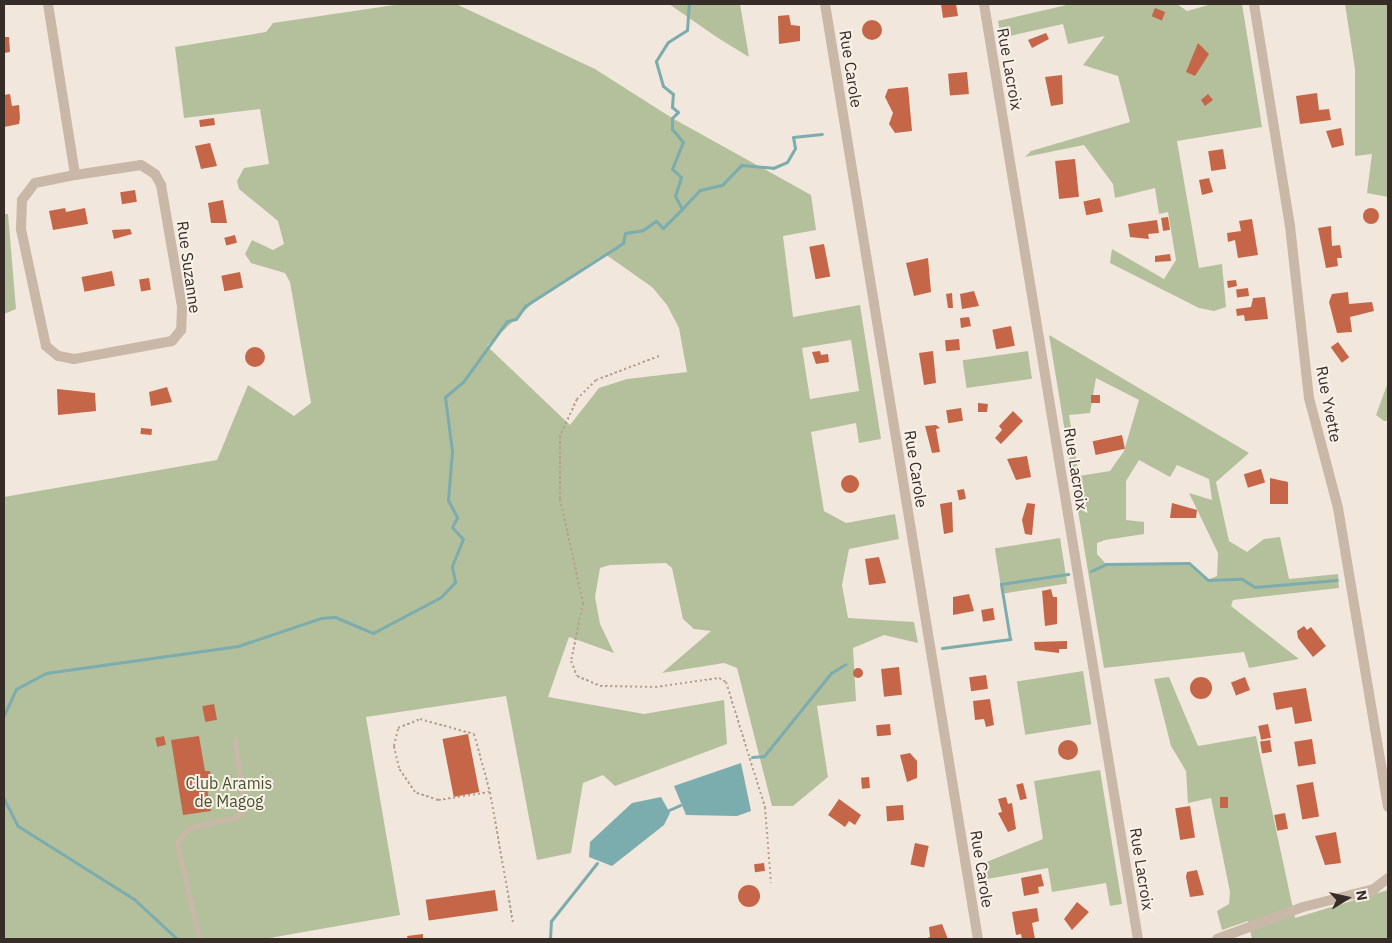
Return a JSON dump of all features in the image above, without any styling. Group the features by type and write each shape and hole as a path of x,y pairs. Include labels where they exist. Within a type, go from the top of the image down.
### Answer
{"street":[{"path":"48,4 75,175"},
{"name":"Rue Carole","path":"825,4 978,939"},
{"name":"Rue Lacroix","path":"984,4 1138,939"},
{"name":"Rue Yvette","path":"1254,4 1290,226 1309,398 1338,508 1388,807"},
{"name":"Rue Suzanne","path":"135,165 146,167 158,179 182,307 181,330 172,341 74,359 58,356 46,346 21,229 22,200 35,183 75,175 135,165"},
{"path":"1216,939 1303,907 1374,889 1388,878"}],"lane":[{"path":"199,939 177,842 188,828 236,817 244,811 235,740"}],"path":[{"path":"659,356 596,380 578,399 560,436 560,499 583,603 571,661 577,676 600,686 646,688 719,678 726,682 765,808 771,883"},
{"path":"490,792 438,800 415,792 398,762 394,746 398,728 420,719 472,731 490,792 513,922"}],"green space":[{"path":"401,4 456,4 595,69 672,118 811,195 816,230 783,236 793,317 860,305 881,439 859,443 856,423 811,432 824,511 846,523 895,514 899,539 849,549 842,585 848,618 914,622 918,643 884,635 853,648 856,701 817,706 828,777 793,806 772,806 737,668 724,663 662,673 711,631 694,629 683,619 672,568 666,563 610,565 600,568 595,597 600,624 614,653 569,637 548,697 644,714 724,700 727,744 615,786 603,775 583,783 571,853 537,860 506,696 366,717 400,915 264,939 4,939 4,497 217,460 248,385 294,416 311,403 290,282 285,273 251,263 245,254 252,240 273,250 284,244 278,221 239,189 237,181 244,168 269,164 260,109 184,118 175,47 266,32 273,23","holes":["605,254 652,287 667,305 679,328 687,372 627,379 599,388 570,425 487,346 538,298","851,340 859,391 810,399 802,348"]},
{"path":"669,4 740,4 749,57 718,38"},
{"path":"1071,4 1177,4 1187,11 1212,4 1242,4 1262,127 1177,141 1199,268 1222,264 1226,307 1214,311 1199,308 1110,263 1112,249 1164,279 1176,260 1168,212 1159,214 1155,188 1115,198 1113,184 1084,145 1025,157 1031,151 1130,122 1118,76 1083,65 1105,36 1068,44 1063,24 1001,38 998,21"},
{"path":"1345,4 1388,4 1388,197 1367,193 1372,154 1355,156 1355,69"},
{"path":"4,214 8,214 16,309 4,314"},
{"path":"1049,335 1249,453 1216,482 1229,541 1247,552 1264,539 1280,537 1289,579 1338,574 1339,588 1233,600 1231,606 1299,659 1249,668 1244,652 1104,668","holes":["1096,378 1139,400 1124,451 1110,471 1079,476 1069,415 1090,413","1139,460 1170,477 1177,465 1209,479 1212,500 1189,493 1218,553 1217,576 1208,580 1189,563 1106,564 1097,554 1097,543 1144,534 1144,522 1126,520 1126,481"]},
{"path":"1028,351 1032,379 967,388 963,360"},
{"path":"1388,382 1388,421 1384,421 1376,415"},
{"path":"1060,538 1067,583 1002,594 995,548"},
{"path":"1083,671 1091,724 1025,735 1017,681"},
{"path":"1169,677 1198,746 1256,736 1295,918 1388,890 1388,939 1252,939 1248,921 1222,930 1217,911 1229,904 1230,892 1211,798 1188,803 1186,771 1171,746 1154,679"},
{"path":"1100,770 1122,904 1110,906 1106,883 1052,892 1048,868 987,879 982,872 984,863 1043,839 1034,781"}],"water":[{"path":"741,763 751,811 737,816 686,815 674,786"},
{"path":"661,797 670,813 664,825 612,866 589,857 590,842 632,803"}],"building":[{"path":"941,4 956,4 958,16 943,18"},
{"path":"1155,8 1165,12 1162,20 1152,16"},
{"path":"789,15 791,25 800,26 800,41 779,44 778,16"},
{"path":"872,20 879,23 882,30 879,37 872,40 865,37 862,30 865,23"},
{"path":"1046,33 1049,39 1032,48 1028,40"},
{"path":"4,37 9,37 10,52 4,53"},
{"path":"1198,43 1209,54 1195,76 1186,72"},
{"path":"967,72 969,94 950,96 948,74"},
{"path":"1062,75 1063,104 1051,106 1045,77"},
{"path":"908,87 912,131 895,133 889,124 893,113 885,97 888,89"},
{"path":"1317,93 1319,110 1329,109 1331,120 1300,124 1296,96"},
{"path":"10,94 12,106 19,105 19,124 4,127 4,95"},
{"path":"1208,94 1213,100 1205,106 1201,100"},
{"path":"214,118 215,125 200,127 199,120"},
{"path":"1341,128 1344,145 1332,148 1326,131"},
{"path":"210,143 217,166 201,169 195,146"},
{"path":"1223,149 1226,169 1211,171 1208,151"},
{"path":"1075,159 1079,197 1059,199 1055,161"},
{"path":"1209,178 1213,192 1202,195 1199,180"},
{"path":"135,190 137,202 122,204 120,192"},
{"path":"1100,198 1103,212 1086,215 1083,202"},
{"path":"223,200 227,223 211,223 208,203"},
{"path":"65,208 66,212 85,208 88,224 53,230 49,211"},
{"path":"1371,208 1379,216 1371,224 1363,216"},
{"path":"1168,217 1170,230 1163,231 1161,218"},
{"path":"1252,219 1258,255 1238,258 1235,240 1228,242 1227,233 1241,231 1239,221"},
{"path":"1157,220 1159,233 1148,234 1149,239 1130,237 1128,224"},
{"path":"1331,226 1332,246 1340,245 1342,258 1337,258 1338,266 1326,268 1318,228"},
{"path":"130,229 132,234 114,239 112,230"},
{"path":"235,235 237,243 226,245 224,238"},
{"path":"824,244 830,276 816,279 809,247"},
{"path":"1170,254 1171,261 1155,262 1155,256"},
{"path":"928,258 931,292 914,296 906,263"},
{"path":"112,271 115,286 84,292 82,277"},
{"path":"240,272 243,288 224,291 221,276"},
{"path":"149,278 151,290 141,291 139,280"},
{"path":"1236,280 1237,286 1228,288 1227,281"},
{"path":"1248,288 1249,296 1237,297 1236,289"},
{"path":"974,291 979,306 962,309 960,294"},
{"path":"1348,292 1349,304 1372,302 1374,311 1350,317 1352,332 1337,333 1329,302 1332,294"},
{"path":"952,293 953,308 948,308 946,294"},
{"path":"1265,297 1268,319 1245,321 1244,315 1237,316 1236,309 1251,307 1253,298"},
{"path":"969,317 971,326 961,328 960,318"},
{"path":"1011,326 1015,346 996,349 992,330"},
{"path":"959,339 960,350 946,351 945,340"},
{"path":"1338,342 1349,357 1342,363 1331,347"},
{"path":"251,347 259,347 265,353 265,361 259,367 251,367 245,361 245,353"},
{"path":"820,351 821,355 828,354 829,362 816,364 812,352"},
{"path":"933,351 936,383 924,385 919,353"},
{"path":"167,387 172,402 151,406 149,392"},
{"path":"57,389 95,393 96,411 58,415"},
{"path":"1091,395 1100,395 1100,403 1091,403"},
{"path":"978,403 988,404 987,412 978,412"},
{"path":"961,408 963,421 948,423 946,410"},
{"path":"1013,411 1023,421 1001,444 995,438 1002,430 999,426"},
{"path":"936,425 940,428 936,429 940,452 932,453 925,426"},
{"path":"141,428 152,429 151,435 140,434"},
{"path":"1122,435 1125,449 1096,455 1093,441"},
{"path":"1027,456 1031,477 1016,480 1007,459"},
{"path":"1261,469 1265,482 1248,488 1244,474"},
{"path":"846,475 854,475 859,480 857,491 846,493 841,488 841,480"},
{"path":"1270,478 1288,482 1288,504 1270,504"},
{"path":"964,489 966,499 959,500 957,490"},
{"path":"952,502 953,532 944,534 940,504"},
{"path":"1027,503 1035,504 1032,535 1025,534 1022,520"},
{"path":"1172,503 1197,510 1196,518 1170,518"},
{"path":"879,557 886,583 869,585 865,559"},
{"path":"1051,589 1053,597 1057,597 1057,624 1045,626 1042,591"},
{"path":"969,594 974,611 953,615 953,597"},
{"path":"993,608 995,620 983,622 981,610"},
{"path":"1304,626 1307,630 1311,627 1326,646 1313,657 1298,638 1297,631"},
{"path":"1067,641 1067,649 1059,649 1059,653 1035,650 1034,642"},
{"path":"899,667 902,695 884,697 881,669"},
{"path":"858,668 863,673 858,678 853,673"},
{"path":"986,675 988,689 971,691 969,677"},
{"path":"1201,677 1211,684 1212,688 1205,698 1201,699 1191,692 1190,688 1197,678"},
{"path":"1245,677 1250,690 1236,695 1231,682"},
{"path":"1306,688 1312,721 1295,724 1292,707 1276,710 1273,693"},
{"path":"990,699 994,725 986,727 984,719 975,720 973,701"},
{"path":"214,704 217,720 205,722 202,706"},
{"path":"890,724 891,735 877,736 876,725"},
{"path":"1268,724 1271,738 1261,740 1258,726"},
{"path":"468,734 479,792 454,797 442,739"},
{"path":"164,736 166,745 157,747 155,738"},
{"name":"Club Aramis de Magog","path":"199,736 205,771 210,771 212,782 206,783 211,811 183,815 171,740"},
{"path":"1312,739 1316,764 1298,767 1294,742"},
{"path":"1064,740 1072,740 1078,746 1078,754 1072,760 1064,760 1058,754 1058,746"},
{"path":"1270,740 1272,752 1262,753 1260,742"},
{"path":"910,753 917,761 917,778 907,782 900,755"},
{"path":"869,777 870,788 862,789 861,778"},
{"path":"1313,782 1319,816 1302,819 1296,785"},
{"path":"1023,783 1027,799 1020,800 1016,785"},
{"path":"1006,797 1008,804 1012,803 1016,829 1008,832 998,813 1002,812 998,799"},
{"path":"1220,797 1228,797 1228,808 1220,808"},
{"path":"839,799 861,815 855,825 849,821 845,827 828,815"},
{"path":"903,805 904,820 887,821 886,806"},
{"path":"1190,806 1195,838 1180,840 1175,808"},
{"path":"1285,813 1288,829 1277,831 1274,815"},
{"path":"1336,832 1341,863 1325,865 1315,836"},
{"path":"915,843 929,846 924,867 910,865"},
{"path":"764,863 765,871 755,872 754,864"},
{"path":"1197,870 1204,895 1190,897 1186,877 1187,872"},
{"path":"1041,874 1044,886 1038,887 1039,893 1024,896 1021,878"},
{"path":"745,885 753,885 760,892 760,900 753,907 745,907 738,900 738,892"},
{"path":"495,890 498,911 429,921 426,900"},
{"path":"1077,902 1089,912 1072,930 1064,919"},
{"path":"1037,908 1039,921 1032,923 1035,939 1022,939 1021,934 1016,935 1012,912"},
{"path":"942,924 948,939 925,939 930,937 929,927"},
{"path":"423,934 423,939 408,939 407,936"}],"waterway":[{"path":"4,715 16,689 46,673 238,646 321,618 335,617 373,633 441,597 455,582 452,566 463,539 452,527 457,517 448,500 452,451 445,397 463,382 507,321 516,319 525,306 623,243 625,233 643,230 656,221 663,228 682,209 675,196 681,177 672,169 683,142 672,129 672,118 678,112 672,107 673,94 663,86 656,61 668,42 687,30 689,4"},
{"path":"682,209 700,190 722,185 741,165 773,168 787,162 795,148 793,137 822,134"},
{"path":"1091,571 1106,564 1189,563 1208,580 1242,579 1255,587 1337,580"},
{"path":"942,648 1010,639 1001,584 1068,574"},
{"path":"752,757 764,756 831,673 846,664"},
{"path":"4,799 18,826 134,899 177,939"},
{"path":"669,810 680,805"},
{"path":"550,939 551,921 597,863"}]}
